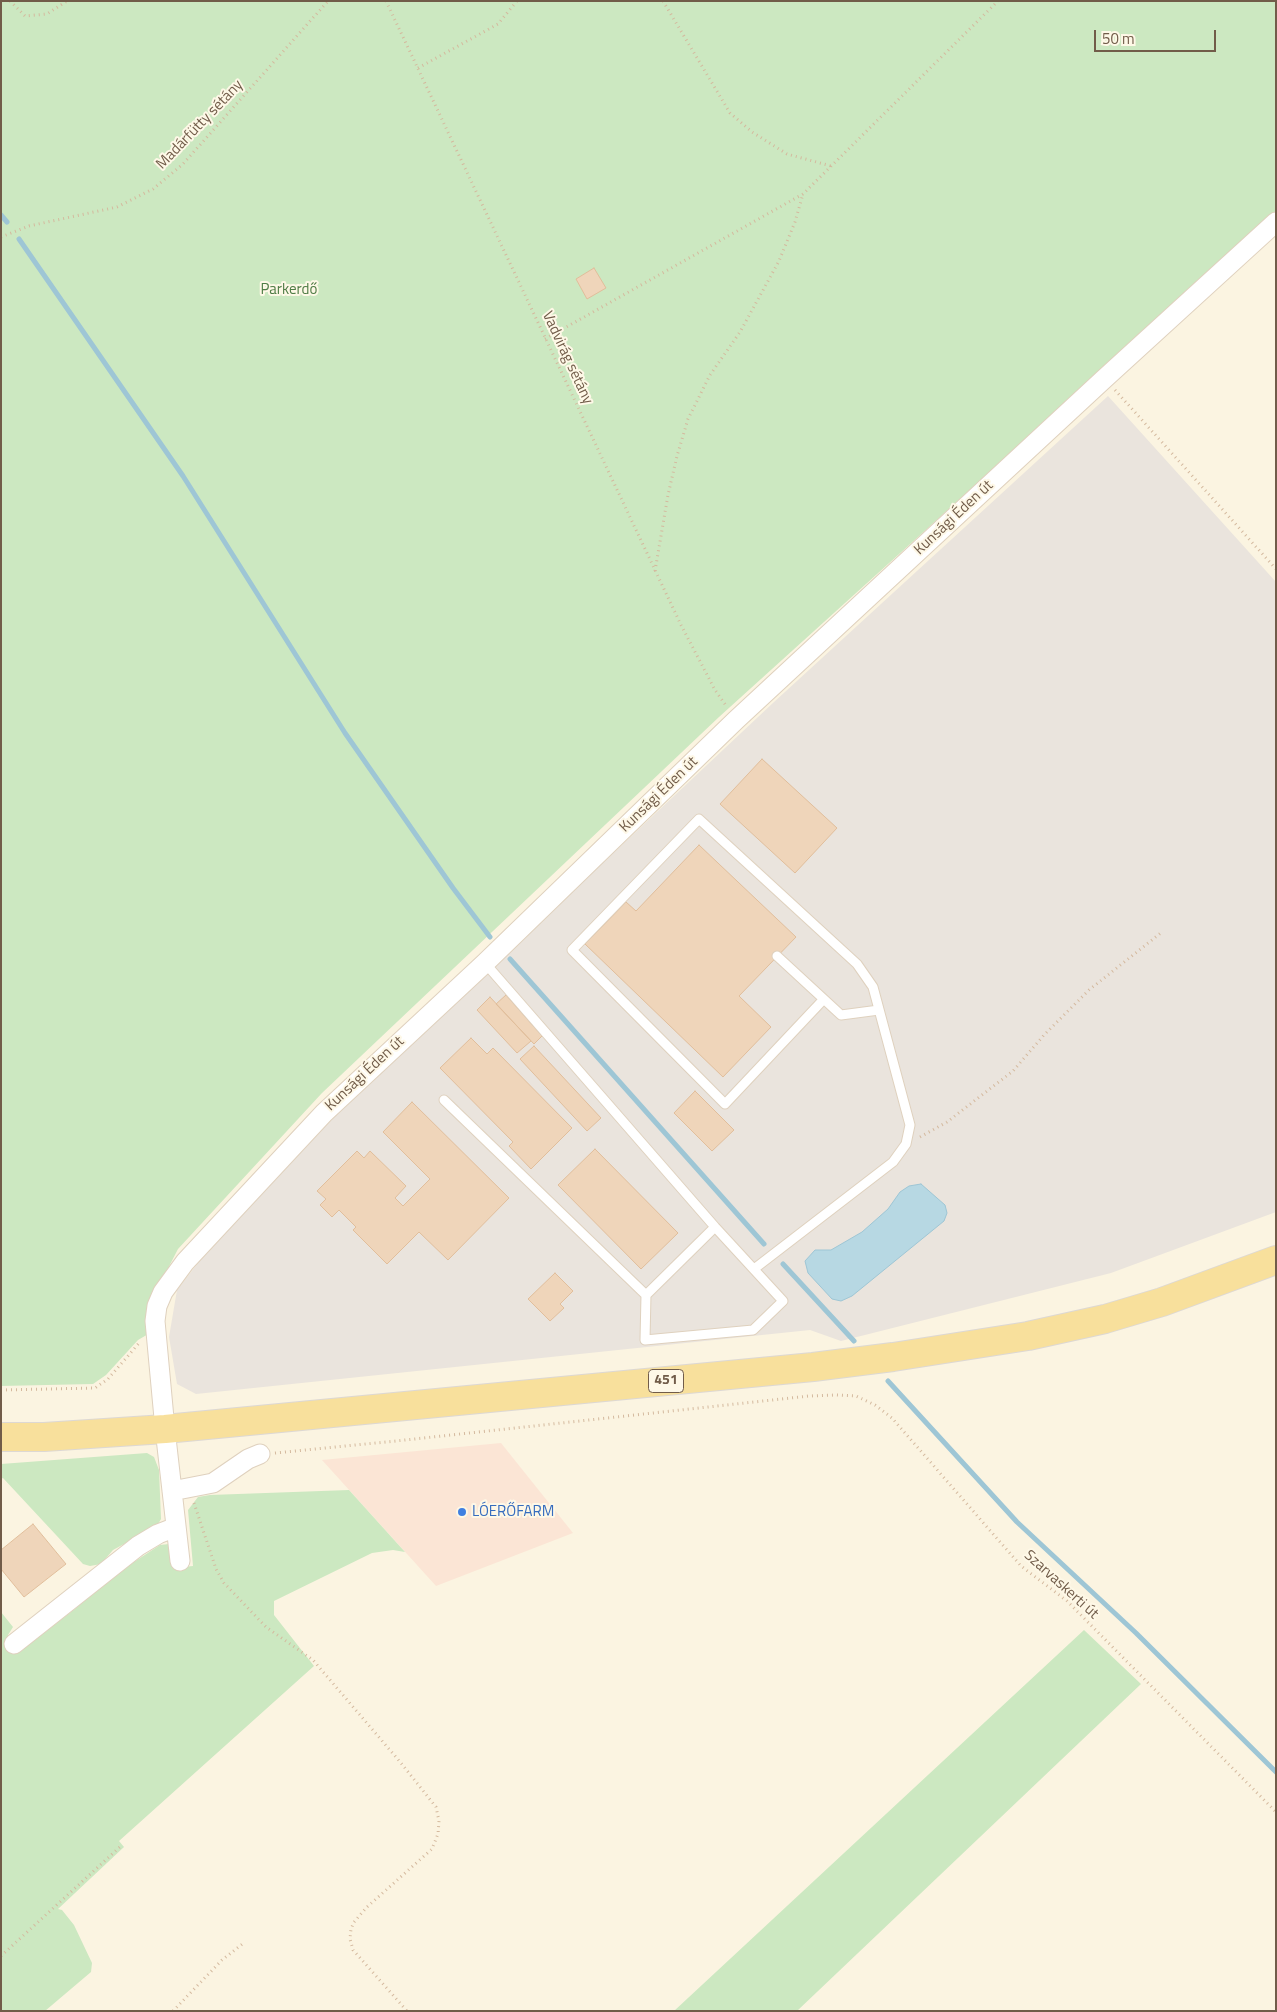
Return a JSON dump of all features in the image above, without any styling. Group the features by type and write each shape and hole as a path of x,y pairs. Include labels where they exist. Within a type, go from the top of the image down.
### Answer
{"main road":[{"name":"451","path":"1,1437 44,1437 165,1429 803,1368 965,1347 1028,1336 1105,1319 1171,1299 1276,1260"},
{"name":"451","path":"1,1448 44,1437"}],"street":[{"name":"Kunsági Éden út","path":"180,1561 176,1527 180,1490 165,1429 155,1321 157,1306 168,1283 185,1262 324,1113 485,963 736,720 1104,378 1276,222"},
{"path":"180,1490 213,1482 248,1459 260,1454"},
{"path":"14,1644 138,1546 158,1534 176,1527"}],"lane":[{"path":"754,1269 893,1162 906,1144 910,1124 873,988 856,964 699,819 572,950 725,1104 823,1000"},
{"path":"777,956 840,1015 879,1010"},
{"path":"485,963 715,1228 782,1301 753,1330 645,1340 646,1295 715,1228"},
{"path":"444,1100 646,1295"}],"path":[{"path":"10,1 24,16 47,14 67,1"},
{"name":"Madárfütty sétány","path":"1,237 29,226 117,207 153,189 183,164 328,1"},
{"name":"Vadvirág sétány","path":"386,1 655,572 715,690 736,720"},
{"path":"418,68 498,24 517,1"},
{"path":"663,1 730,113 752,132 787,154 831,166"},
{"path":"545,338 803,194 998,1"},
{"path":"655,572 668,495 688,419 710,375 740,332 779,261 795,222 803,194"},
{"path":"1104,378 1276,569"},
{"path":"906,1144 947,1122 1013,1071 1044,1034 1088,990 1162,932"},
{"path":"1,1390 95,1388 108,1379 141,1341 156,1335"},
{"name":"Szarvaskerti út","path":"260,1454 396,1442 809,1396 856,1396 875,1405 892,1418 1021,1566 1066,1601 1276,1812"},
{"path":"180,1490 203,1527 216,1569 224,1583 266,1627 313,1660 436,1806 439,1821 438,1834 432,1849 367,1907 354,1922 351,1929 350,1939 353,1950 407,2011"},
{"path":"1,1956 122,1845"},
{"path":"173,2011 222,1960 245,1942"}],"shaded area":[{"path":"1108,396 1276,582 1276,1212 1111,1273 841,1341 810,1330 196,1394 177,1384 169,1337 177,1290 228,1224 329,1120 774,702"},
{"name":"LÓERŐFARM","path":"501,1443 573,1533 436,1586 322,1460"}],"green space":[{"name":"Parkerdő","path":"1,1 1276,1 1276,213 719,717 322,1093 178,1249 162,1280 150,1333 138,1340 106,1375 93,1384 1,1386"},
{"path":"147,1453 154,1457 159,1470 161,1519 157,1526 113,1550 101,1564 90,1566 83,1564 3,1478 1,1479 1,1464"},
{"path":"349,1490 405,1552 393,1550 372,1553 274,1601 274,1615 314,1666 119,1841 124,1847 58,1909 62,1910 74,1925 92,1963 91,1972 45,2011 1,2011 1,1612 13,1627 8,1635 7,1648 14,1654 22,1650 76,1608 111,1577 160,1545 169,1544 173,1568 193,1566 188,1510 198,1497"},
{"path":"1084,1630 1141,1684 797,2011 674,2011"}],"water":[{"path":"921,1184 945,1205 947,1213 944,1221 852,1296 841,1301 832,1299 808,1273 805,1261 815,1250 831,1250 862,1232 888,1209 900,1192 909,1186"}],"building":[{"path":"594,268 606,288 587,299 576,279"},
{"path":"762,759 837,828 795,873 720,804"},
{"path":"699,845 796,937 739,996 771,1027 723,1077 585,944 626,902 636,911"},
{"path":"506,995 542,1036 534,1044 496,1004"},
{"path":"490,997 531,1041 517,1053 477,1010"},
{"path":"471,1038 487,1054 493,1048 572,1128 531,1169 509,1146 513,1142 440,1068"},
{"path":"534,1046 601,1118 587,1131 520,1059"},
{"path":"695,1091 734,1130 712,1151 674,1113"},
{"path":"412,1102 509,1198 448,1260 419,1232 387,1264 353,1230 356,1227 339,1210 332,1217 320,1205 326,1199 317,1191 357,1151 364,1158 370,1151 406,1186 395,1198 403,1206 430,1179 383,1132"},
{"path":"595,1149 678,1233 641,1269 558,1185"},
{"path":"555,1273 573,1291 560,1304 564,1308 550,1321 528,1299"},
{"path":"33,1524 66,1564 24,1597 1,1569 1,1550"}],"waterway":[{"path":"1,215 7,222"},
{"path":"19,239 183,476 345,733 453,888 490,937"},
{"path":"510,959 764,1244"},
{"path":"783,1264 854,1341"},
{"path":"888,1381 1017,1522 1136,1633 1276,1772"}],"place":[{"name":"LÓERŐFARM","path":"462,1512"}]}
